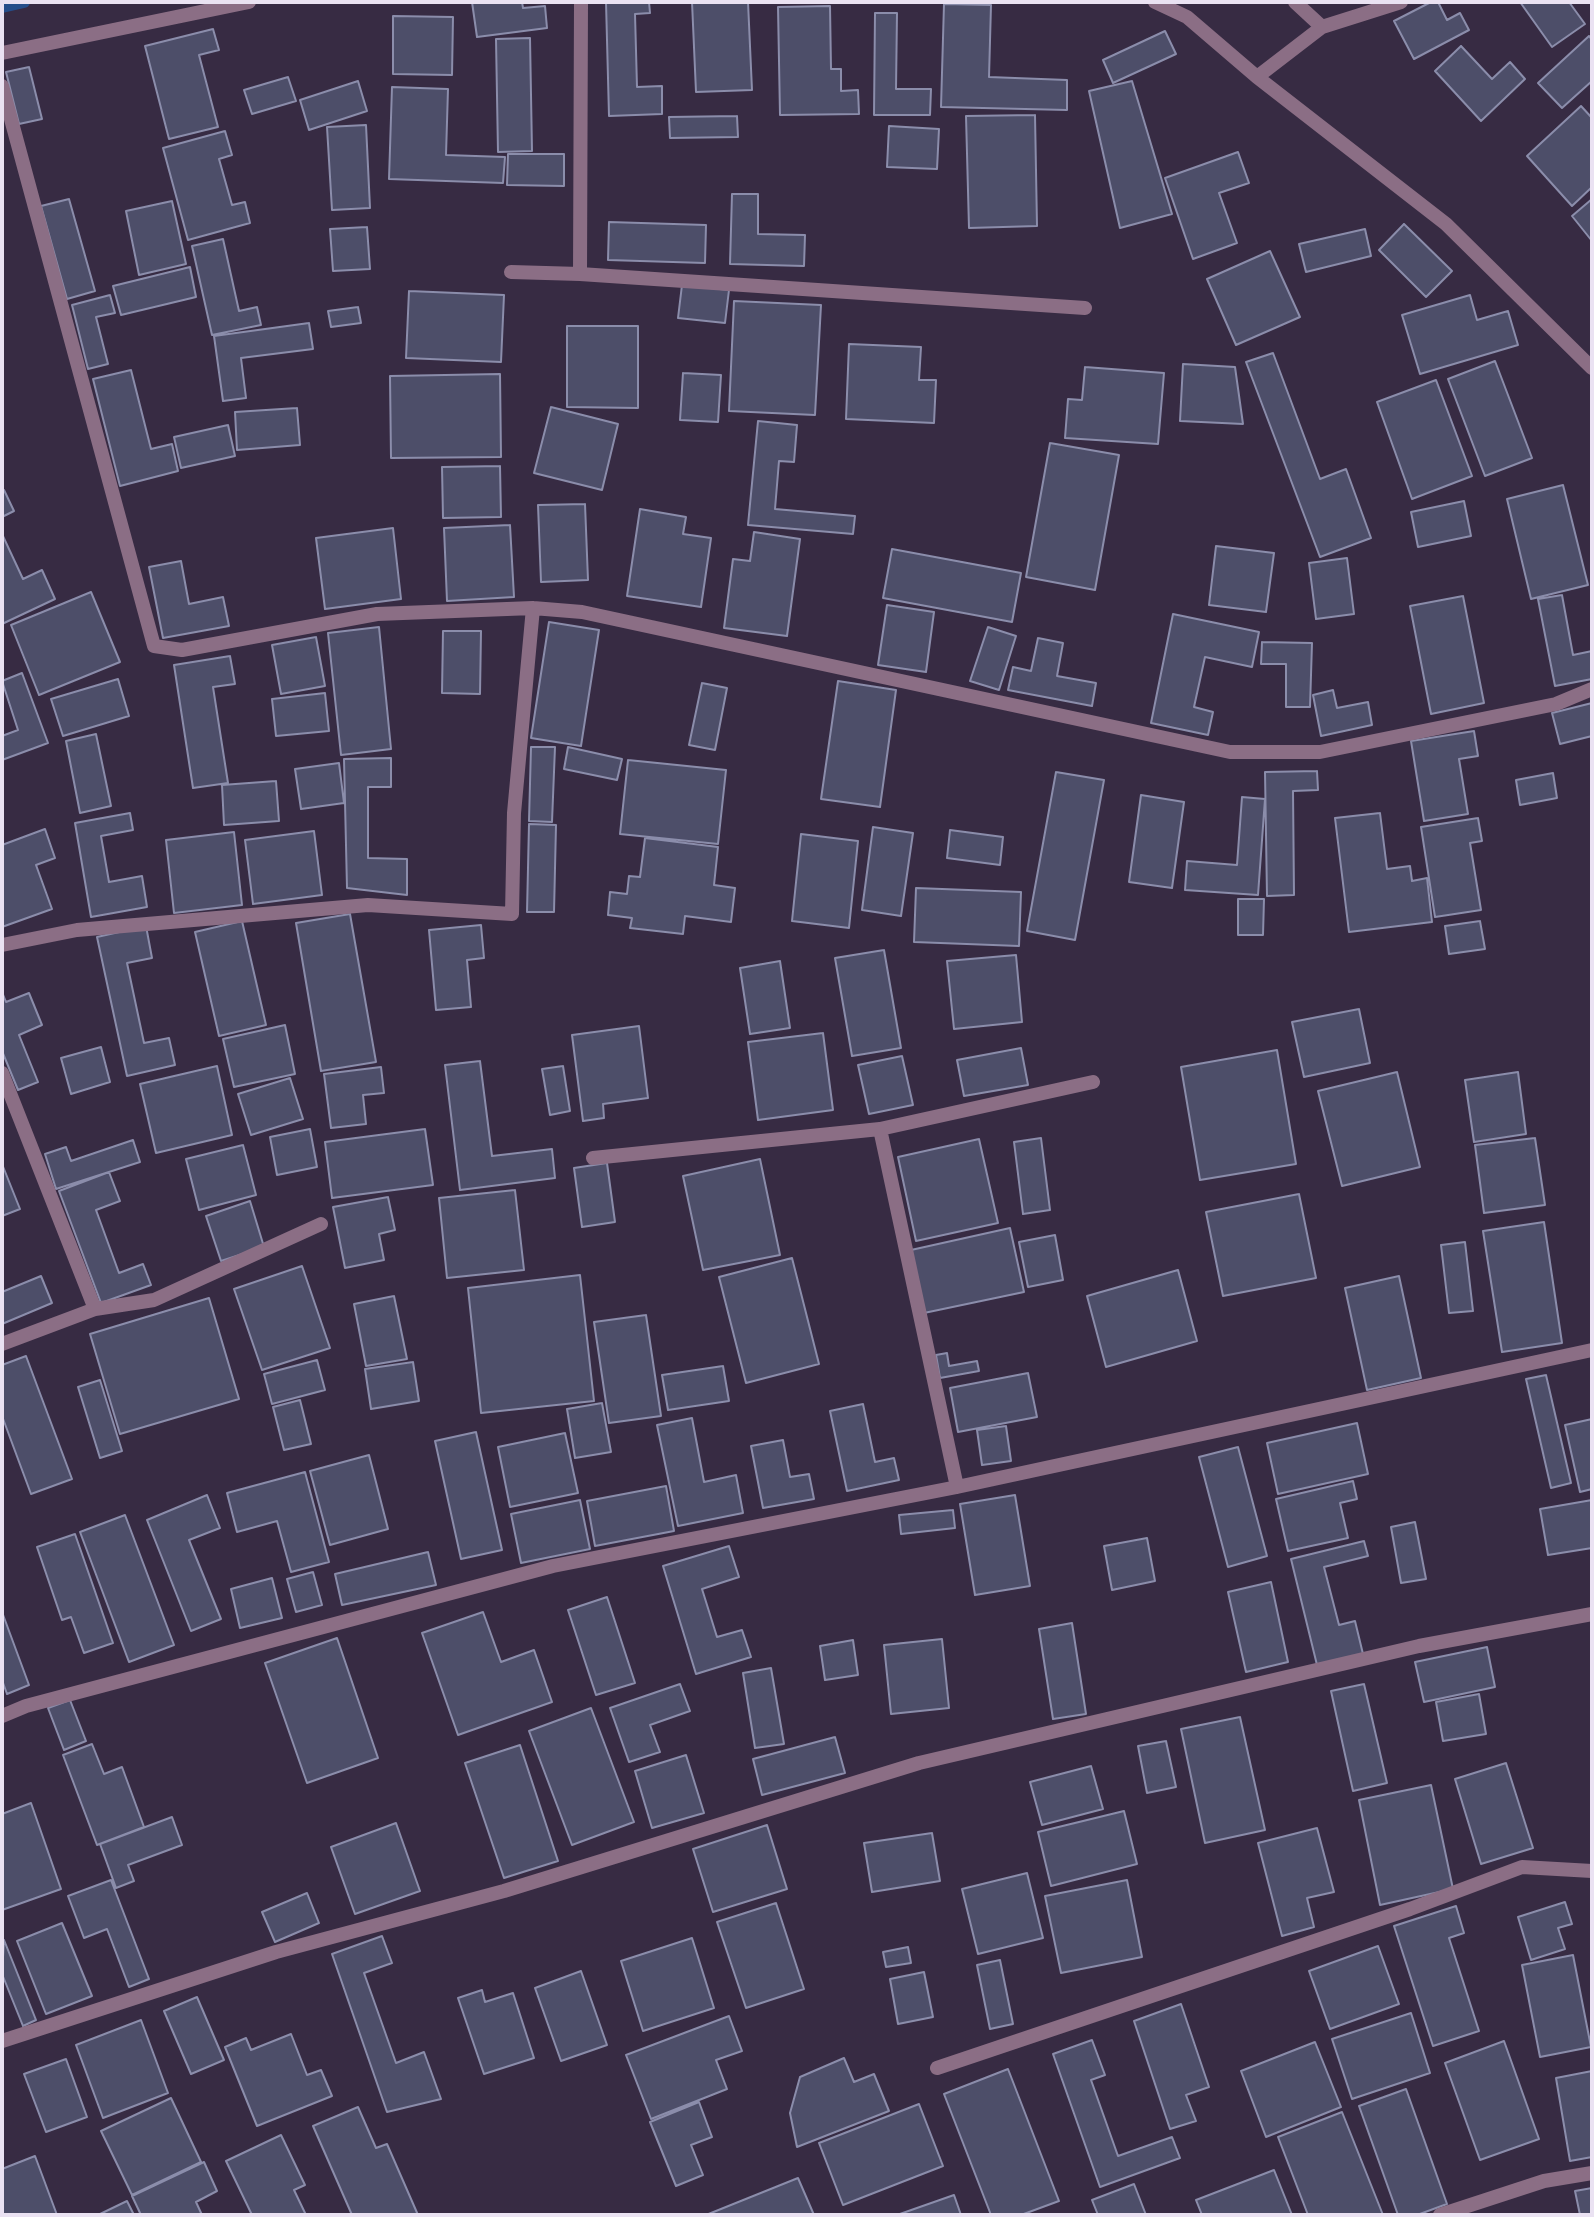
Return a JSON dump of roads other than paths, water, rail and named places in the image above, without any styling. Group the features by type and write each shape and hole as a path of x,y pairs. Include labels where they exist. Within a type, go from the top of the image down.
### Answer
{"street":[{"path":"2,53 249,2"},
{"path":"580,274 581,2"},
{"path":"1154,2 1187,17 1257,77 1446,224 1592,368"},
{"path":"1295,2 1322,27"},
{"path":"1257,77 1322,27 1401,2"},
{"path":"2,86 153,646 182,650 377,614 534,608 595,615 1230,752 1320,752 1556,704 1592,689"},
{"path":"511,272 580,274 1085,308"},
{"path":"2,945 77,930 368,905 512,914 514,813 534,608"},
{"path":"2,1073 95,1309"},
{"path":"593,1158 880,1129 1093,1082"},
{"path":"880,1129 957,1487"},
{"path":"2,1344 95,1309 154,1300 321,1224"},
{"path":"2,1716 26,1706 553,1566 957,1487 1592,1350"},
{"path":"2,2041 276,1952 504,1891 919,1763 1419,1646 1592,1614"},
{"path":"937,2068 1410,1909 1521,1867 1592,1871"},
{"path":"1440,2215 1544,2181 1592,2173"}],"waterway":[{"path":"2,7 24,2"}]}
